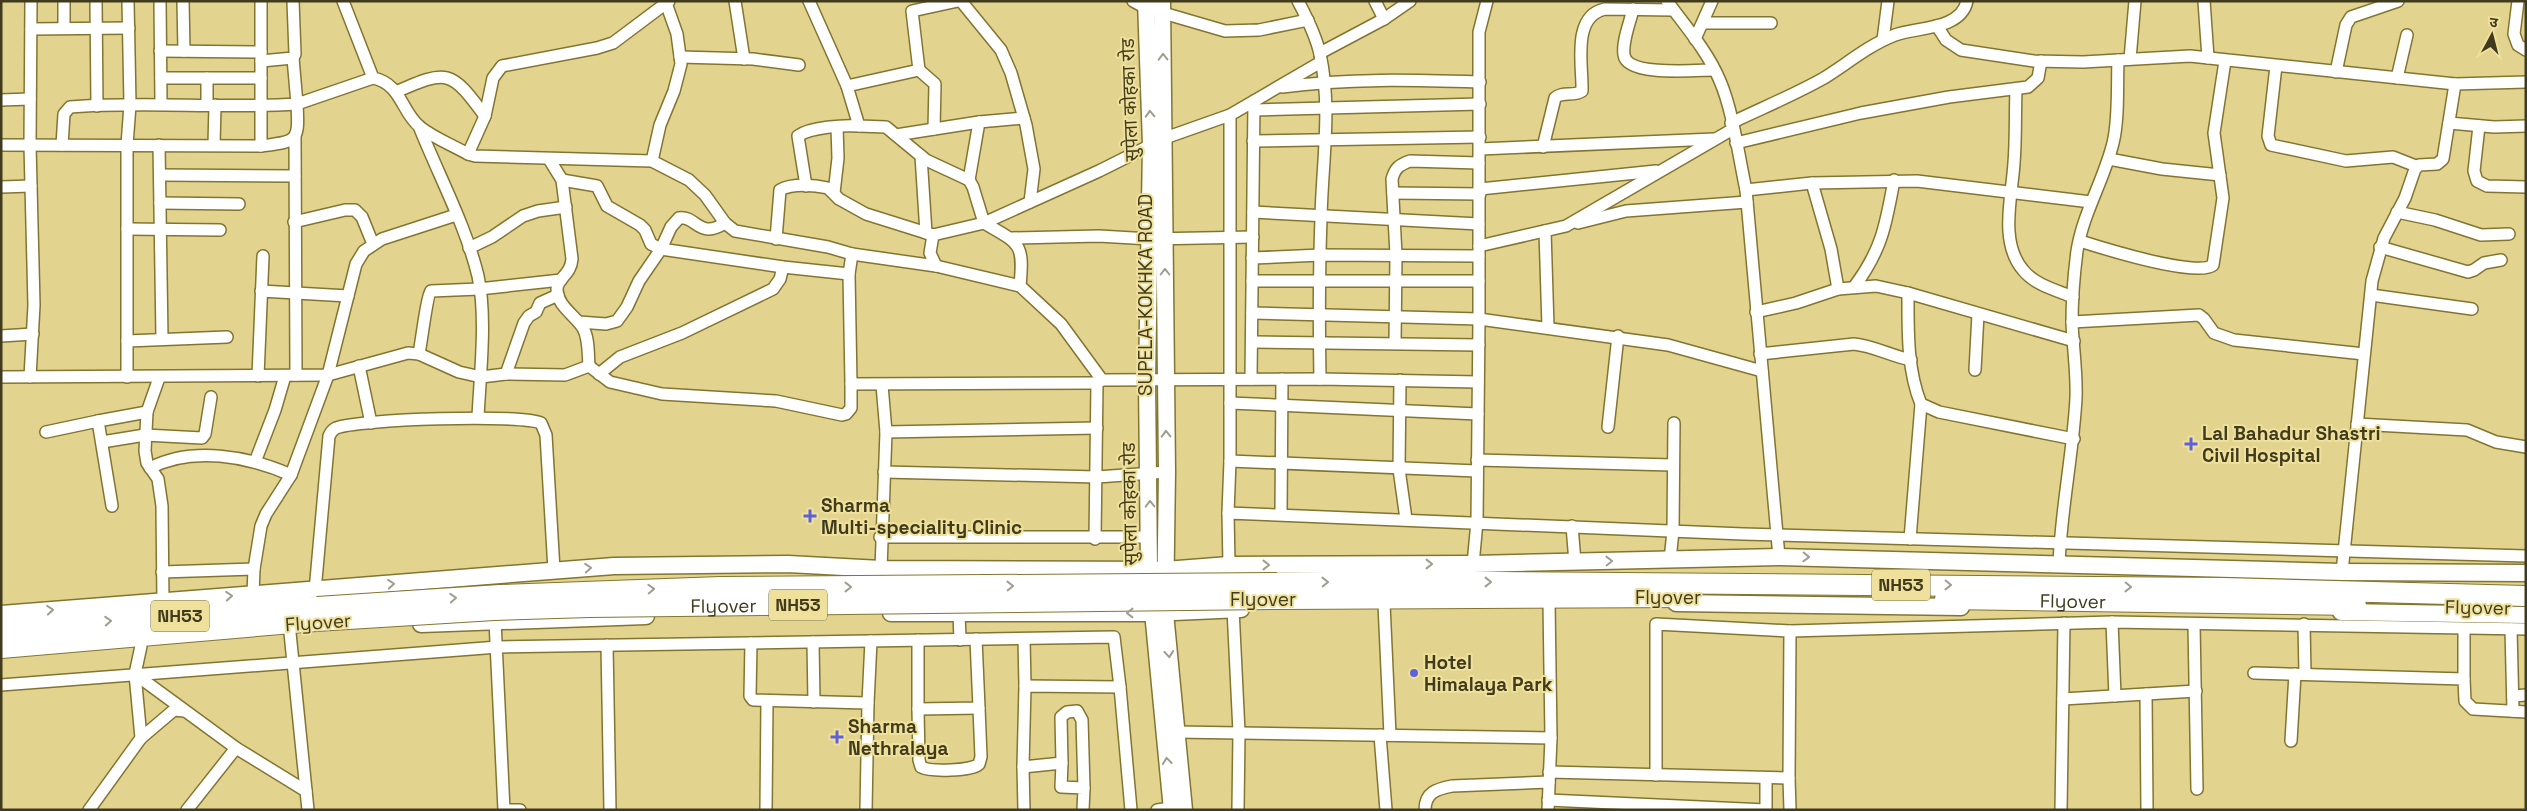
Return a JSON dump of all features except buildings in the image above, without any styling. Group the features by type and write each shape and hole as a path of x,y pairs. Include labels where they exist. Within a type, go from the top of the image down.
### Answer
{"highway":[{"name":"Flyover","path":"1,629 500,594 720,588 1375,581 2224,588 2526,596"},
{"name":"Flyover","path":"2,653 316,606 494,610 590,607 1389,598 1783,597 2526,607"}],"street":[{"path":"30,378 34,305 30,145 31,1"},
{"path":"64,1 64,28"},
{"path":"96,1 97,106"},
{"path":"127,377 127,145 130,104 128,1"},
{"path":"160,1 161,103"},
{"path":"183,1 184,51"},
{"path":"260,1 261,146"},
{"path":"255,462 290,375 294,292 295,137 298,131 293,58 296,50 293,1"},
{"path":"343,1 373,78 390,86 418,126 469,248 480,289 481,377 478,418"},
{"path":"735,1 744,59"},
{"path":"809,1 847,86 859,126"},
{"path":"934,129 935,84 920,70 912,11 960,1 1001,50 1011,73 1024,118 1034,169 1030,202"},
{"path":"1298,1 1308,20 1320,53 1324,81 1326,138 1321,217 1320,379"},
{"path":"1375,1 1384,19"},
{"path":"1320,53 1384,19 1410,1"},
{"path":"1473,564 1477,522 1479,345 1479,32 1487,1"},
{"path":"1695,39 1704,23 1712,1"},
{"path":"1884,40 1888,1"},
{"path":"1566,226 1716,139 1732,126 1802,90 1884,40 1903,32 1937,26 1958,17 1963,12 1967,1"},
{"path":"2130,59 2135,1"},
{"path":"2204,1 2208,58"},
{"path":"2336,72 2346,24 2351,16 2398,1"},
{"path":"2518,1 2514,34 2518,45 2526,50"},
{"path":"468,154 484,116 493,78 502,66 598,48 614,43 668,2 677,34 680,56 679,74 660,125 652,161"},
{"path":"1142,4 1162,7 1225,31 1259,30 1308,20"},
{"name":"सुपेला कोहका रोड","path":"1142,4 1158,141"},
{"path":"1543,147 1555,98 1560,94 1582,91 1581,39 1591,17 1599,10 1605,9 1670,6 1695,39 1721,82 1746,190 1779,557"},
{"name":"SUPELA-KOKHKA ROAD","path":"1158,613 1159,588 1157,570 1167,472 1165,381 1158,239 1158,141 1162,7"},
{"path":"1633,9 1624,46 1624,56 1627,62 1645,70 1714,70"},
{"path":"1704,23 1771,23"},
{"path":"1937,26 1946,40 1961,50 2041,61 2083,62 2190,56 2455,84 2526,82"},
{"path":"31,29 129,28"},
{"path":"2397,78 2407,35"},
{"path":"160,51 293,58"},
{"path":"776,239 780,190 786,187 828,188 839,199 866,214 930,234 984,222 1158,141 1254,105 1275,88 1321,62 1320,53"},
{"path":"680,56 744,59 799,65"},
{"path":"2060,564 2060,543 2074,438 2076,386 2072,322 2073,297 2080,241 2091,202 2109,160 2114,140 2118,60"},
{"path":"2080,241 2133,257 2194,269 2210,268 2216,261 2223,198 2214,132 2225,60"},
{"path":"1736,143 1861,113 1949,97 2016,90 2034,83 2041,61"},
{"path":"2276,66 2268,136 2271,145 2346,160 2393,156 2416,166 2440,162 2444,155 2455,84"},
{"path":"847,86 920,70"},
{"path":"390,86 427,78 446,77 462,85 484,116"},
{"path":"161,78 261,78"},
{"path":"207,78 214,146"},
{"path":"62,145 64,114 67,109 161,103 260,106 297,104 373,78"},
{"path":"1275,88 1324,81 1392,79 1480,82"},
{"path":"2016,90 2014,161 2009,229 2012,251 2023,270 2036,282 2073,297"},
{"path":"1,100 30,99"},
{"path":"1254,105 1480,104"},
{"path":"1251,379 1254,105"},
{"path":"1229,565 1230,115"},
{"path":"896,136 979,122 1024,118"},
{"path":"968,180 979,122"},
{"path":"2449,123 2479,126 2526,126"},
{"path":"418,126 468,154 549,159 652,161 689,180 705,195 725,223 735,231 828,247 852,254 936,266 1020,286 1061,324 1099,381 1095,539"},
{"path":"2479,126 2474,171 2476,181 2486,186 2526,187"},
{"path":"834,193 838,158 837,127"},
{"path":"806,186 798,136 806,132 837,127 886,127 921,156 968,180 973,187 984,222 1012,238 1018,246 1022,259 1020,286"},
{"path":"1,145 261,146 284,143 295,137"},
{"path":"1253,141 1326,138 1543,147 1716,139"},
{"path":"159,145 162,338"},
{"path":"921,156 930,234 930,253 936,266"},
{"path":"549,159 562,180 572,266 557,285 558,295 579,322 586,336 589,366 610,382 662,394 776,401 846,414 851,408 849,274 852,254"},
{"path":"2109,160 2162,170 2220,175"},
{"path":"1395,343 1396,255 1392,193 1394,171 1400,164 1410,161 1479,163"},
{"path":"2342,572 2371,295 2380,247 2405,198 2416,166"},
{"path":"1392,193 1480,191 1660,170"},
{"path":"160,175 294,176"},
{"path":"562,180 596,186 607,206 640,225 645,230 651,244 661,249 783,267 849,274"},
{"path":"1746,190 1812,183 1894,180 1936,183 2011,194 2091,202"},
{"path":"1854,287 1873,261 1878,248 1886,224 1894,180"},
{"path":"1812,183 1831,249 1838,289"},
{"path":"1,186 31,186"},
{"path":"1252,258 1479,251 1545,231 1626,211 1747,202"},
{"path":"160,203 239,204"},
{"path":"469,248 492,237 523,216 538,211 566,207"},
{"path":"294,222 345,210 355,210 362,217 373,244"},
{"path":"1253,212 1479,224"},
{"path":"2397,212 2435,220 2481,235 2510,234"},
{"path":"253,594 254,569 261,526 291,475 328,375 356,264 364,251 373,244 456,215"},
{"path":"579,322 606,324 617,321 627,307 639,281 661,249 671,227 679,218 684,217 699,227 713,230 725,223"},
{"path":"127,229 220,230"},
{"path":"1545,231 1548,327"},
{"path":"1012,238 1099,236 1158,239 1253,237"},
{"name":"सुपेला कोहका रोड","path":"1157,570 1150,537 1147,380 1158,239"},
{"path":"2380,247 2468,272 2484,263 2501,260"},
{"path":"253,376 263,256"},
{"path":"599,374 620,357 682,334 774,289 780,279 783,267"},
{"path":"419,354 428,293 433,290 480,289 561,280"},
{"path":"1252,281 1479,281"},
{"path":"1756,312 1796,303 1838,289 1876,286 1908,293 2074,341"},
{"path":"261,291 348,296"},
{"path":"1908,293 1911,360 1921,404 1910,539"},
{"path":"506,374 524,323 529,316 536,312 540,303 558,295"},
{"path":"2371,295 2472,309"},
{"path":"1252,314 1479,319 1618,336 1668,345 1762,371"},
{"path":"1975,370 1978,314"},
{"path":"2072,322 2152,320 2198,315 2204,319 2214,333 2234,340 2364,354"},
{"path":"1,336 33,334"},
{"path":"1608,427 1618,336"},
{"path":"127,341 162,338 227,337"},
{"path":"1252,342 1319,341 1479,345"},
{"path":"1760,354 1854,344 1869,346 1889,355 1911,360"},
{"path":"1,377 127,377 156,386 236,376 328,375 408,353 419,354 459,372 481,377 506,374 565,375 589,366"},
{"path":"359,366 371,423"},
{"path":"851,384 1230,379 1478,382"},
{"path":"1282,379 1282,514"},
{"path":"1400,380 1399,469 1406,519"},
{"path":"881,569 880,537 886,432 882,385"},
{"path":"156,386 147,412 145,451 150,468 158,478 162,506 163,602"},
{"path":"102,442 145,435 202,438 205,434 211,397"},
{"path":"1230,403 1478,414"},
{"path":"1921,404 1939,412 2074,438"},
{"path":"46,432 147,412"},
{"path":"316,606 329,436 337,428 371,423 478,418 529,419 540,423 544,428 554,570"},
{"path":"98,421 112,506"},
{"path":"1670,560 1673,531 1674,423"},
{"path":"2357,424 2467,430 2496,442 2526,447"},
{"path":"886,432 1097,428"},
{"path":"150,468 165,460 185,456 255,462 291,475"},
{"path":"1477,460 1673,465"},
{"path":"1230,461 1477,472"},
{"path":"884,472 1097,477 1167,472"},
{"path":"1228,513 1776,535 2526,556"},
{"path":"1572,526 1575,562"},
{"path":"880,537 1095,539 1150,537"},
{"path":"1,614 253,594 316,606 554,570 614,566 788,564 881,569 1157,570 1229,565 1473,564 1779,557 2342,572 2526,573"},
{"path":"162,572 254,569"},
{"path":"1549,602 1551,738 1548,805 1766,810 1766,778"},
{"path":"2,653 141,646 290,633 496,621 702,614 1158,613 1384,604 1549,602 1740,603 2526,615"},
{"path":"1384,604 1386,810"},
{"path":"1233,609 1239,732 1238,810"},
{"path":"959,613 960,640"},
{"path":"1158,613 1176,732 1171,809"},
{"path":"1158,613 1171,809"},
{"path":"496,621 504,810 520,810"},
{"path":"2112,622 2115,696"},
{"path":"1656,775 1656,624 1790,632 2112,622 2194,625 2304,624 2526,629"},
{"path":"2061,810 2064,623"},
{"path":"2291,741 2300,674 2304,624"},
{"path":"2194,625 2197,789"},
{"path":"2464,629 2465,701 2473,709 2526,712"},
{"path":"2511,629 2513,711"},
{"path":"1790,632 1790,810"},
{"path":"290,633 308,810"},
{"path":"1,685 498,647 1114,637 1131,810"},
{"path":"918,640 919,760 921,767 929,770 971,769 979,764 976,639"},
{"path":"1024,639 1024,810"},
{"path":"866,810 871,641"},
{"path":"813,642 814,702"},
{"path":"751,643 750,696 753,700 868,703"},
{"path":"607,645 610,810"},
{"path":"141,646 135,674 141,738"},
{"path":"2254,672 2464,679"},
{"path":"135,674 236,748 306,791"},
{"path":"1025,686 1120,687"},
{"path":"2063,699 2196,691"},
{"path":"2146,694 2147,810"},
{"path":"2513,696 2526,695"},
{"path":"766,810 767,701"},
{"path":"918,709 979,708"},
{"path":"89,810 141,738 174,710 184,711"},
{"path":"1084,788 1061,787 1062,717 1067,712 1077,711 1082,720 1084,788 1084,810"},
{"path":"1176,732 1551,738"},
{"path":"187,810 236,748"},
{"path":"1023,767 1062,763"},
{"path":"1425,810 1427,798 1432,791 1440,788 1549,777 1656,775 1789,778"}],"place":[{"name":"Lal Bahadur Shastri Civil Hospital","path":"2191,444"},
{"name":"Sharma Multi-speciality Clinic","path":"810,516"},
{"name":"Hotel Himalaya Park","path":"1414,673"},
{"name":"Sharma Nethralaya","path":"837,737"}]}
